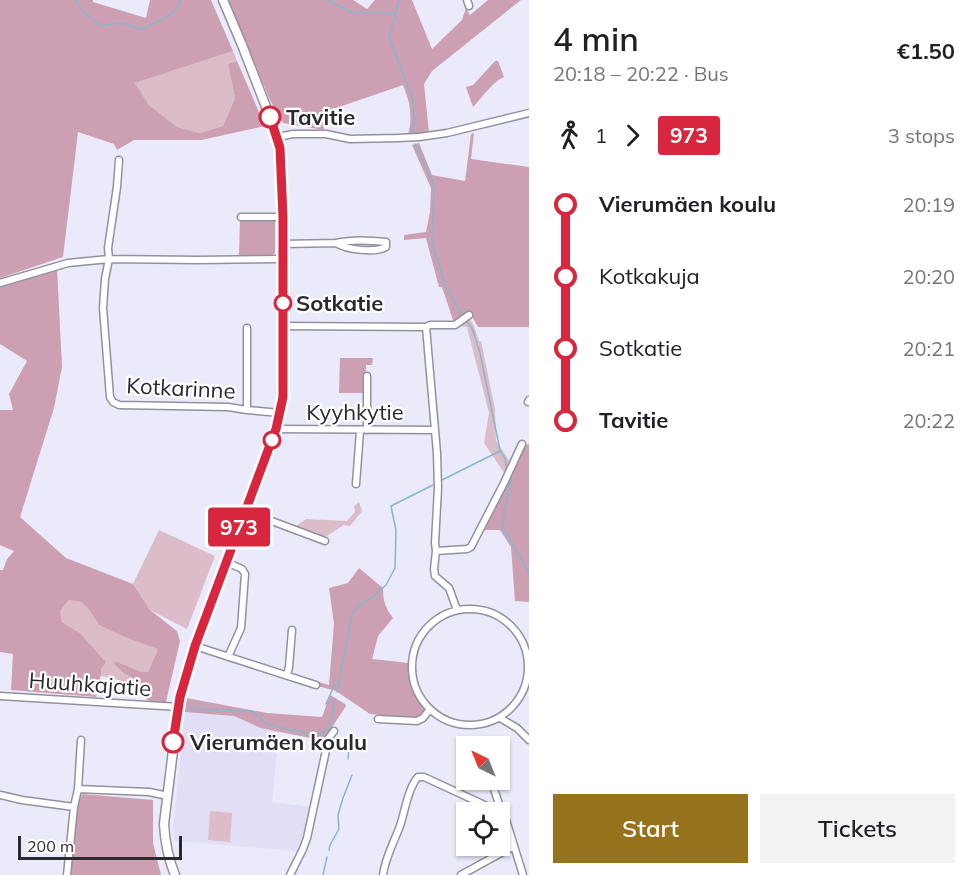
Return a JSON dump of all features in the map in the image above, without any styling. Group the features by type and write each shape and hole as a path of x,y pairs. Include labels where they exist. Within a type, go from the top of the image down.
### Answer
{"main road":[{"path":"175,875 165,839 164,824 183,682 276,429 283,397 284,244 280,148 278,137 223,0"}],"street":[{"path":"278,137 326,134 350,139 447,134 529,113"},
{"path":"109,259 108,248 119,160"},
{"path":"241,217 283,217"},
{"path":"284,244 336,243 354,240 386,242 386,247 382,250 350,249 336,243"},
{"path":"0,283 56,265 109,259 283,258"},
{"name":"Kotkarinne","path":"109,259 103,308 110,397 114,402 119,405 228,407 280,413"},
{"path":"283,326 426,327 454,324 469,315"},
{"path":"426,327 438,488 434,569 435,576 449,588 457,610"},
{"path":"247,328 247,410"},
{"path":"356,484 364,430 367,376"},
{"name":"Kyyhkytie","path":"276,429 435,430"},
{"path":"436,551 467,549 471,546 522,444"},
{"path":"245,511 325,541"},
{"path":"226,562 242,569 245,574 241,628 228,657"},
{"path":"479,609 494,613 521,636 529,672 526,686 500,718 484,723 462,725 439,716 430,709 415,686 412,657 423,632 443,615 457,610 479,609"},
{"path":"287,675 292,630"},
{"path":"195,646 315,685"},
{"name":"Huuhkajatie","path":"0,696 179,707"},
{"path":"378,718 417,721 423,718 430,709"},
{"path":"500,718 517,728 529,740"},
{"path":"290,875 307,838 328,739 334,731"},
{"path":"67,875 78,789 81,740"},
{"path":"383,875 412,785 418,777 424,777 478,802"},
{"path":"78,789 149,792 168,796"},
{"path":"0,795 74,807"},
{"path":"510,833 523,875"},
{"path":"461,875 514,846"}],"shaded area":[{"path":"0,0 93,0 93,2 146,18 150,0 211,0 233,51 135,83 149,105 177,127 200,133 223,126 235,98 228,64 237,61 265,126 201,140 134,140 117,150 114,144 78,132 63,257 0,278"},
{"path":"228,0 353,0 367,9 375,0 412,0 432,49 462,20 466,8 470,15 488,0 521,0 432,71 424,84 429,133 408,135 410,110 403,85 322,113 324,130 283,123 270,100"},
{"path":"233,51 237,61 228,64 235,98 223,126 200,133 177,127 149,105 135,83"},
{"path":"495,61 498,61 504,77 491,86 473,107 466,87 473,85"},
{"path":"474,133 471,159 529,167 529,327 478,327 470,313 454,323 442,287 439,287 426,238 404,240 404,235 426,232 430,212 431,188 412,145 419,143 432,175 465,181 471,134"},
{"path":"240,218 275,219 275,253 273,255 239,255"},
{"path":"57,268 62,367 54,408 20,517 66,558 133,584 150,610 177,631 180,641 166,702 153,703 146,699 145,684 125,674 113,663 117,662 142,672 148,672 158,649 99,625 81,602 69,600 60,611 62,622 80,633 106,662 101,669 96,697 11,690 13,654 0,652 0,570 3,570 7,559 14,551 0,545 0,410 13,410 9,394 27,361 0,344 0,287"},
{"path":"469,317 481,341 495,409 496,441 511,463 505,474 484,443 489,413 467,327 456,326"},
{"path":"340,358 373,358 372,365 366,365 364,393 339,393"},
{"path":"529,444 529,602 515,601 511,547 500,530 482,530 526,445"},
{"path":"359,502 362,511 350,526 344,525 327,536 323,537 295,527 306,519 347,521 355,512 354,506"},
{"path":"159,530 215,556 187,629 150,610 133,584"},
{"path":"359,568 383,588 385,604 393,618 378,636 372,659 409,663 414,688 427,709 417,718 370,714 336,691 318,686 319,682 329,685 334,624 329,588 348,583"},
{"path":"69,600 81,602 87,607 99,625 158,649 148,672 142,672 117,662 145,684 146,699 126,683 101,676 100,669 106,662 80,633 62,622 60,611"},
{"path":"330,695 346,706 323,743 320,740 261,728 234,716 185,712 186,698 267,713 322,717"},
{"name":"Vierumäen koulu","path":"185,712 234,716 261,728 279,731 272,802 312,807 298,851 175,841 173,830"},
{"path":"82,794 153,800 153,843 161,875 71,875 77,806"},
{"path":"210,811 232,813 230,842 208,840"}],"waterway":[{"path":"76,0 82,11 101,26 116,23 140,29 170,15 177,8 180,0"},
{"path":"328,0 352,13 395,14"},
{"path":"399,0 389,38 412,96 415,120 412,134"},
{"path":"415,144 434,188 432,242 445,285 463,318"},
{"path":"466,321 472,328 480,353 500,450 505,459 507,471"},
{"path":"442,480 500,451"},
{"path":"511,480 502,526 529,572"},
{"path":"337,692 352,614 386,585 395,568 396,530 391,506 433,485"},
{"path":"326,704 335,684"},
{"path":"188,709 252,711 267,724 316,736 324,732 331,724 335,699"},
{"path":"333,740 346,744 349,749 348,759"},
{"path":"329,850 339,829 338,815 352,775"},
{"path":"323,875 327,857"}],"bus line":[{"name":"973","path":"173,742 186,672 276,429 283,397 282,176 278,137 270,117"}],"place":[{"name":"Tavitie","path":"270,117"},
{"name":"Sotkatie","path":"283,303"},
{"name":"Vierumäen koulu","path":"173,742"}]}
